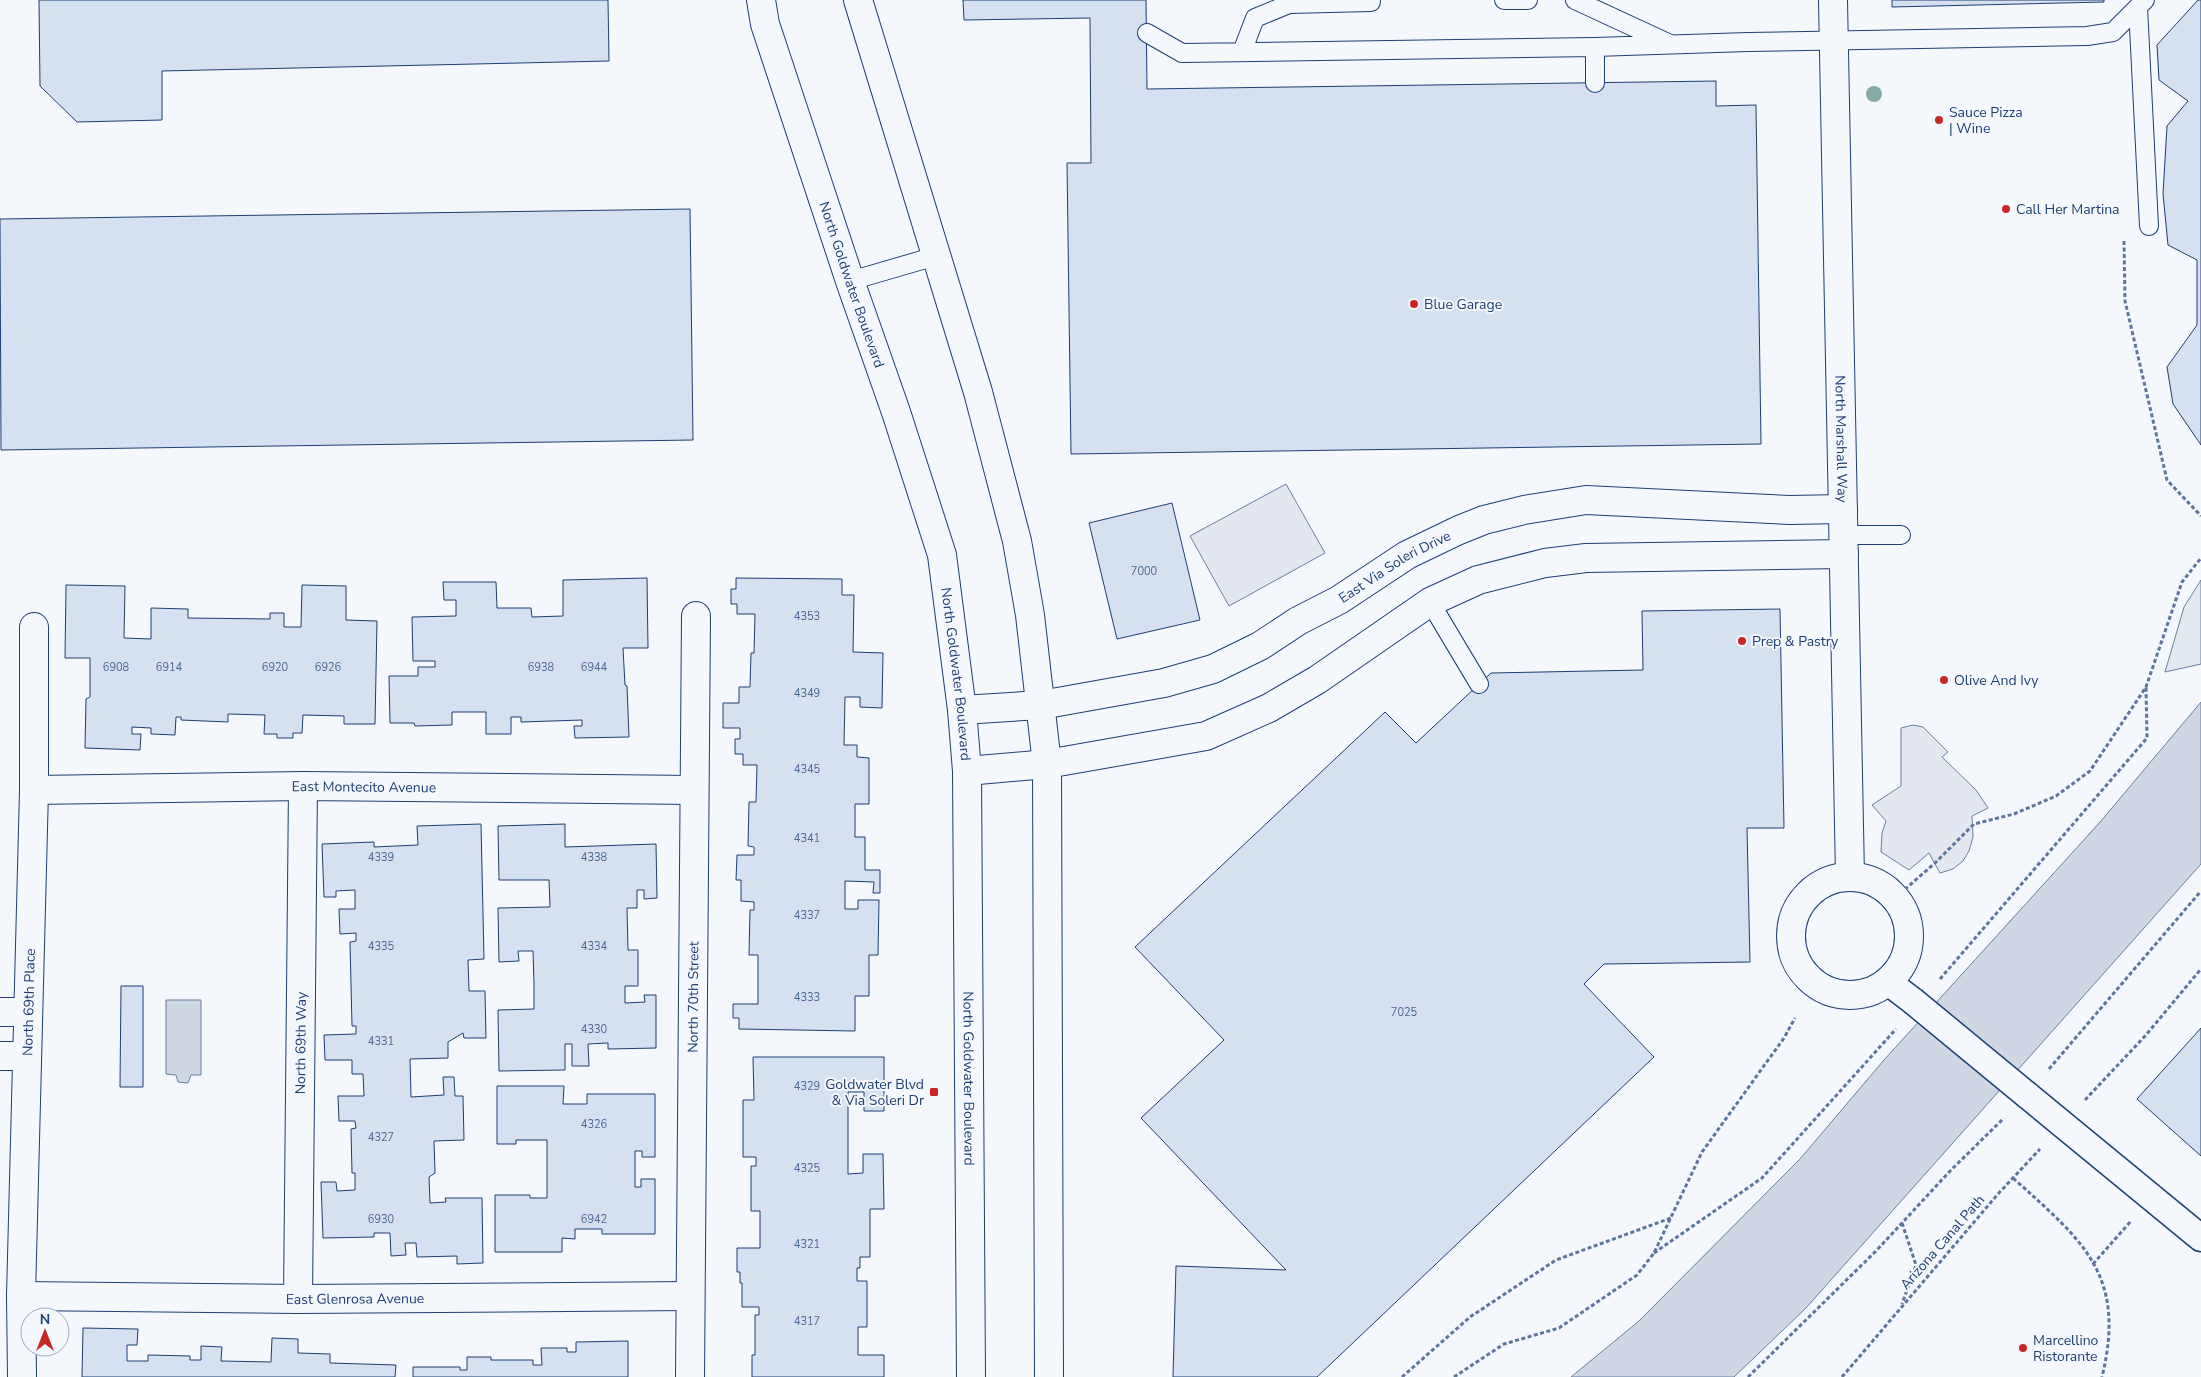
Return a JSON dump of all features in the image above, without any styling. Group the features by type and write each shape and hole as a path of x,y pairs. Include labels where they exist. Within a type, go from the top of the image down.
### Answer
{"street":[{"name":"North Goldwater Boulevard","path":"761,0 765,24 850,282 896,412 942,555 962,710 967,771 971,1377"},
{"path":"858,0 978,392 1016,541 1030,615 1047,764 1049,1377"},
{"name":"North Marshall Way","path":"1833,0 1850,877"},
{"name":"East Via Soleri Drive","path":"962,710 1041,705 1164,683 1213,669 1260,646 1298,622 1339,600 1407,555 1484,520 1524,510 1586,500 1790,510 1844,532"},
{"path":"967,771 1047,764 1206,736 1270,708 1317,680 1430,602 1478,580 1545,563 1844,532"},
{"name":"North 70th Street","path":"690,1377 696,616"},
{"name":"North 69th Place","path":"22,1377 13,1056 27,1012 34,790 34,627"},
{"name":"East Montecito Avenue","path":"34,790 303,786 694,790"},
{"name":"North 69th Way","path":"298,1299 303,786"},
{"path":"1850,877 1865,879 1882,887 1895,898 1905,914 1909,932 1907,951 1900,968 1888,982 1873,991 1857,995 1840,994 1824,989 1808,978 1796,962 1791,943 1792,924 1799,906 1812,890 1829,881 1850,877"},
{"path":"1888,982 2201,1238"},
{"path":"0,1012 27,1012"},
{"name":"East Glenrosa Avenue","path":"21,1296 298,1299 690,1296"}],"lane":[{"path":"1504,0 1528,0"},
{"path":"1575,0 1673,45"},
{"path":"1242,52 1255,18 1289,4 1371,2"},
{"path":"1147,33 1182,53 1595,47 1834,40 2088,36 2113,32 2142,4"},
{"path":"2142,4 2149,226"},
{"path":"1595,47 1595,83"},
{"path":"850,282 936,256"},
{"path":"1844,532 1901,535"},
{"path":"1430,602 1479,684"}],"path":[{"path":"2124,232 2125,301 2167,480 2201,516"},
{"path":"1895,898 1935,863 1974,824 2014,814 2056,796 2090,771 2146,687 2182,582 2201,558"},
{"path":"1958,958 2147,738 2146,687"},
{"path":"1748,1377 1794,1334 1951,1170 2027,1095 2201,891"},
{"path":"2099,1085 2146,1035 2201,969"},
{"path":"2196,976 2201,980"},
{"path":"1454,1377 1504,1344 1559,1328 1637,1275 1654,1253 1702,1152 1784,1038 1795,1018"},
{"path":"1654,1253 1762,1178 1883,1045"},
{"name":"Arizona Canal Path","path":"1842,1377 2012,1178 2063,1124"},
{"path":"2012,1178 2080,1242 2103,1281 2110,1319 2109,1350 2102,1377"},
{"path":"2093,1264 2152,1198"},
{"path":"1402,1377 1470,1317 1556,1260 1671,1218"},
{"path":"1901,1307 1916,1265 1902,1223"}],"shaded area":[{"path":"1286,484 1325,553 1229,606 1190,536"},
{"path":"2201,580 2201,664 2165,672 2184,607"},
{"path":"2201,702 2201,864 1806,1308 1734,1377 1571,1377 1639,1321 1800,1159 1884,1060 2101,821"},
{"path":"1913,725 1923,727 1948,752 1942,757 1976,790 1988,808 1972,816 1973,837 1969,851 1963,861 1953,869 1940,873 1929,853 1909,870 1881,852 1882,833 1886,821 1872,805 1901,786 1901,728"},
{"path":"166,1000 201,1000 201,1075 191,1075 188,1083 178,1082 176,1075 166,1074"}],"building":[{"path":"39,0 608,0 609,61 162,71 162,120 77,122 40,86"},
{"name":"Blue Garage","path":"963,0 1146,0 1147,89 1716,81 1716,106 1756,105 1761,444 1071,454 1067,163 1091,163 1090,18 964,20"},
{"path":"1892,0 2104,0 2104,2 1892,7"},
{"path":"2198,0 2201,0 2201,445 2173,404 2167,367 2197,325 2197,260 2168,245 2163,194 2167,126 2188,101 2159,80 2157,45"},
{"path":"690,209 693,440 1,450 0,219"},
{"path":"1172,503 1200,620 1117,639 1089,523"},
{"path":"647,578 648,648 623,648 629,737 575,738 574,726 582,726 582,720 521,722 521,717 511,717 511,734 486,734 486,712 452,712 452,725 415,726 414,723 390,723 389,676 418,676 418,667 435,667 435,661 413,661 412,617 456,616 456,600 444,600 443,582 496,582 497,608 531,608 532,617 563,616 563,580"},
{"path":"736,578 842,579 842,595 854,595 853,652 883,653 882,708 860,707 860,697 845,697 844,745 857,745 857,757 869,758 869,804 855,804 855,837 865,837 865,870 880,870 880,893 873,893 874,882 845,881 845,909 858,909 858,900 879,900 878,955 869,955 869,996 855,996 855,1031 739,1029 739,1018 733,1018 733,1004 758,1004 758,955 749,955 750,910 754,910 754,902 741,901 741,880 736,880 737,855 754,855 754,847 748,846 749,802 756,802 757,765 743,765 743,754 735,754 735,739 740,739 740,728 723,728 723,703 739,703 739,687 750,687 751,653 754,653 755,614 737,614 737,604 731,604 731,589 736,589"},
{"path":"66,585 125,586 124,638 151,639 151,608 188,609 188,618 270,619 270,613 284,613 284,627 301,627 302,585 346,586 346,620 377,621 375,724 344,724 344,716 303,715 302,733 293,733 293,738 277,738 277,734 264,734 265,715 228,714 228,722 181,720 181,717 176,717 175,735 151,734 151,728 132,727 132,734 141,734 140,750 85,748 86,699 90,697 90,658 65,658"},
{"path":"1780,609 1784,828 1747,828 1750,962 1604,964 1584,984 1654,1057 1317,1377 1173,1377 1176,1266 1286,1270 1141,1118 1224,1040 1135,947 1385,712 1416,743 1491,673 1643,670 1642,611"},
{"path":"481,824 484,959 468,960 469,991 485,991 486,1038 464,1038 463,1033 448,1042 448,1058 410,1059 411,1097 444,1095 443,1077 454,1077 455,1096 463,1096 464,1140 434,1141 435,1173 429,1177 430,1203 446,1202 445,1198 482,1198 483,1263 457,1264 457,1256 417,1257 416,1243 405,1243 406,1255 391,1256 390,1233 374,1233 374,1237 323,1238 321,1182 336,1182 337,1191 355,1190 355,1173 352,1173 351,1129 356,1128 355,1121 339,1121 338,1096 364,1096 363,1074 352,1074 352,1060 325,1060 324,1035 356,1034 356,1026 352,1026 350,942 356,941 356,933 340,934 339,909 355,909 355,890 336,891 336,897 324,897 322,844 374,842 374,847 418,845 417,826"},
{"path":"565,824 565,847 656,844 657,898 644,899 644,890 637,890 637,908 627,908 628,950 638,950 638,986 625,986 625,1003 645,1002 644,995 656,995 656,1048 608,1049 608,1043 588,1044 589,1066 572,1066 572,1044 565,1044 565,1070 499,1071 498,1010 534,1009 534,984 533,951 518,951 519,961 499,962 498,908 550,907 549,880 499,880 498,826"},
{"path":"121,986 143,986 143,1087 120,1087"},
{"path":"2201,1028 2201,1156 2137,1099"},
{"path":"753,1057 884,1057 884,1111 864,1111 864,1092 848,1092 848,1174 863,1173 863,1154 883,1154 884,1209 870,1209 870,1257 860,1257 860,1268 857,1268 857,1281 867,1281 867,1327 858,1327 858,1355 884,1355 884,1377 752,1377 752,1355 755,1355 755,1315 759,1315 759,1307 742,1307 742,1283 740,1283 740,1272 737,1272 737,1248 760,1248 760,1211 751,1211 751,1166 756,1166 756,1157 743,1157 743,1100 754,1100"},
{"path":"497,1086 564,1086 563,1104 587,1104 587,1094 655,1094 655,1157 642,1157 642,1151 635,1151 635,1187 641,1187 641,1179 655,1179 655,1234 602,1234 602,1229 575,1229 575,1239 562,1238 562,1252 495,1252 495,1195 530,1195 530,1198 547,1198 547,1140 516,1140 516,1144 497,1144"},
{"path":"83,1328 138,1329 137,1345 127,1345 127,1361 148,1361 148,1355 190,1356 190,1360 201,1360 201,1346 222,1347 221,1361 271,1362 272,1338 298,1339 298,1353 330,1354 330,1363 396,1365 395,1377 82,1377"},
{"path":"628,1341 628,1377 413,1377 413,1367 460,1367 460,1370 467,1370 467,1357 491,1357 491,1360 533,1360 533,1365 542,1365 541,1348 567,1348 567,1352 576,1352 576,1342"}],"place":[{"name":"Sauce Pizza | Wine","path":"1939,120"},
{"name":"Call Her Martina","path":"2006,209"},
{"name":"Blue Garage","path":"1414,304"},
{"name":"Prep & Pastry","path":"1742,641"},
{"name":"Olive And Ivy","path":"1944,680"},
{"name":"Goldwater Blvd & Via Soleri Dr","path":"934,1092"},
{"name":"Marcellino Ristorante","path":"2023,1348"}]}
